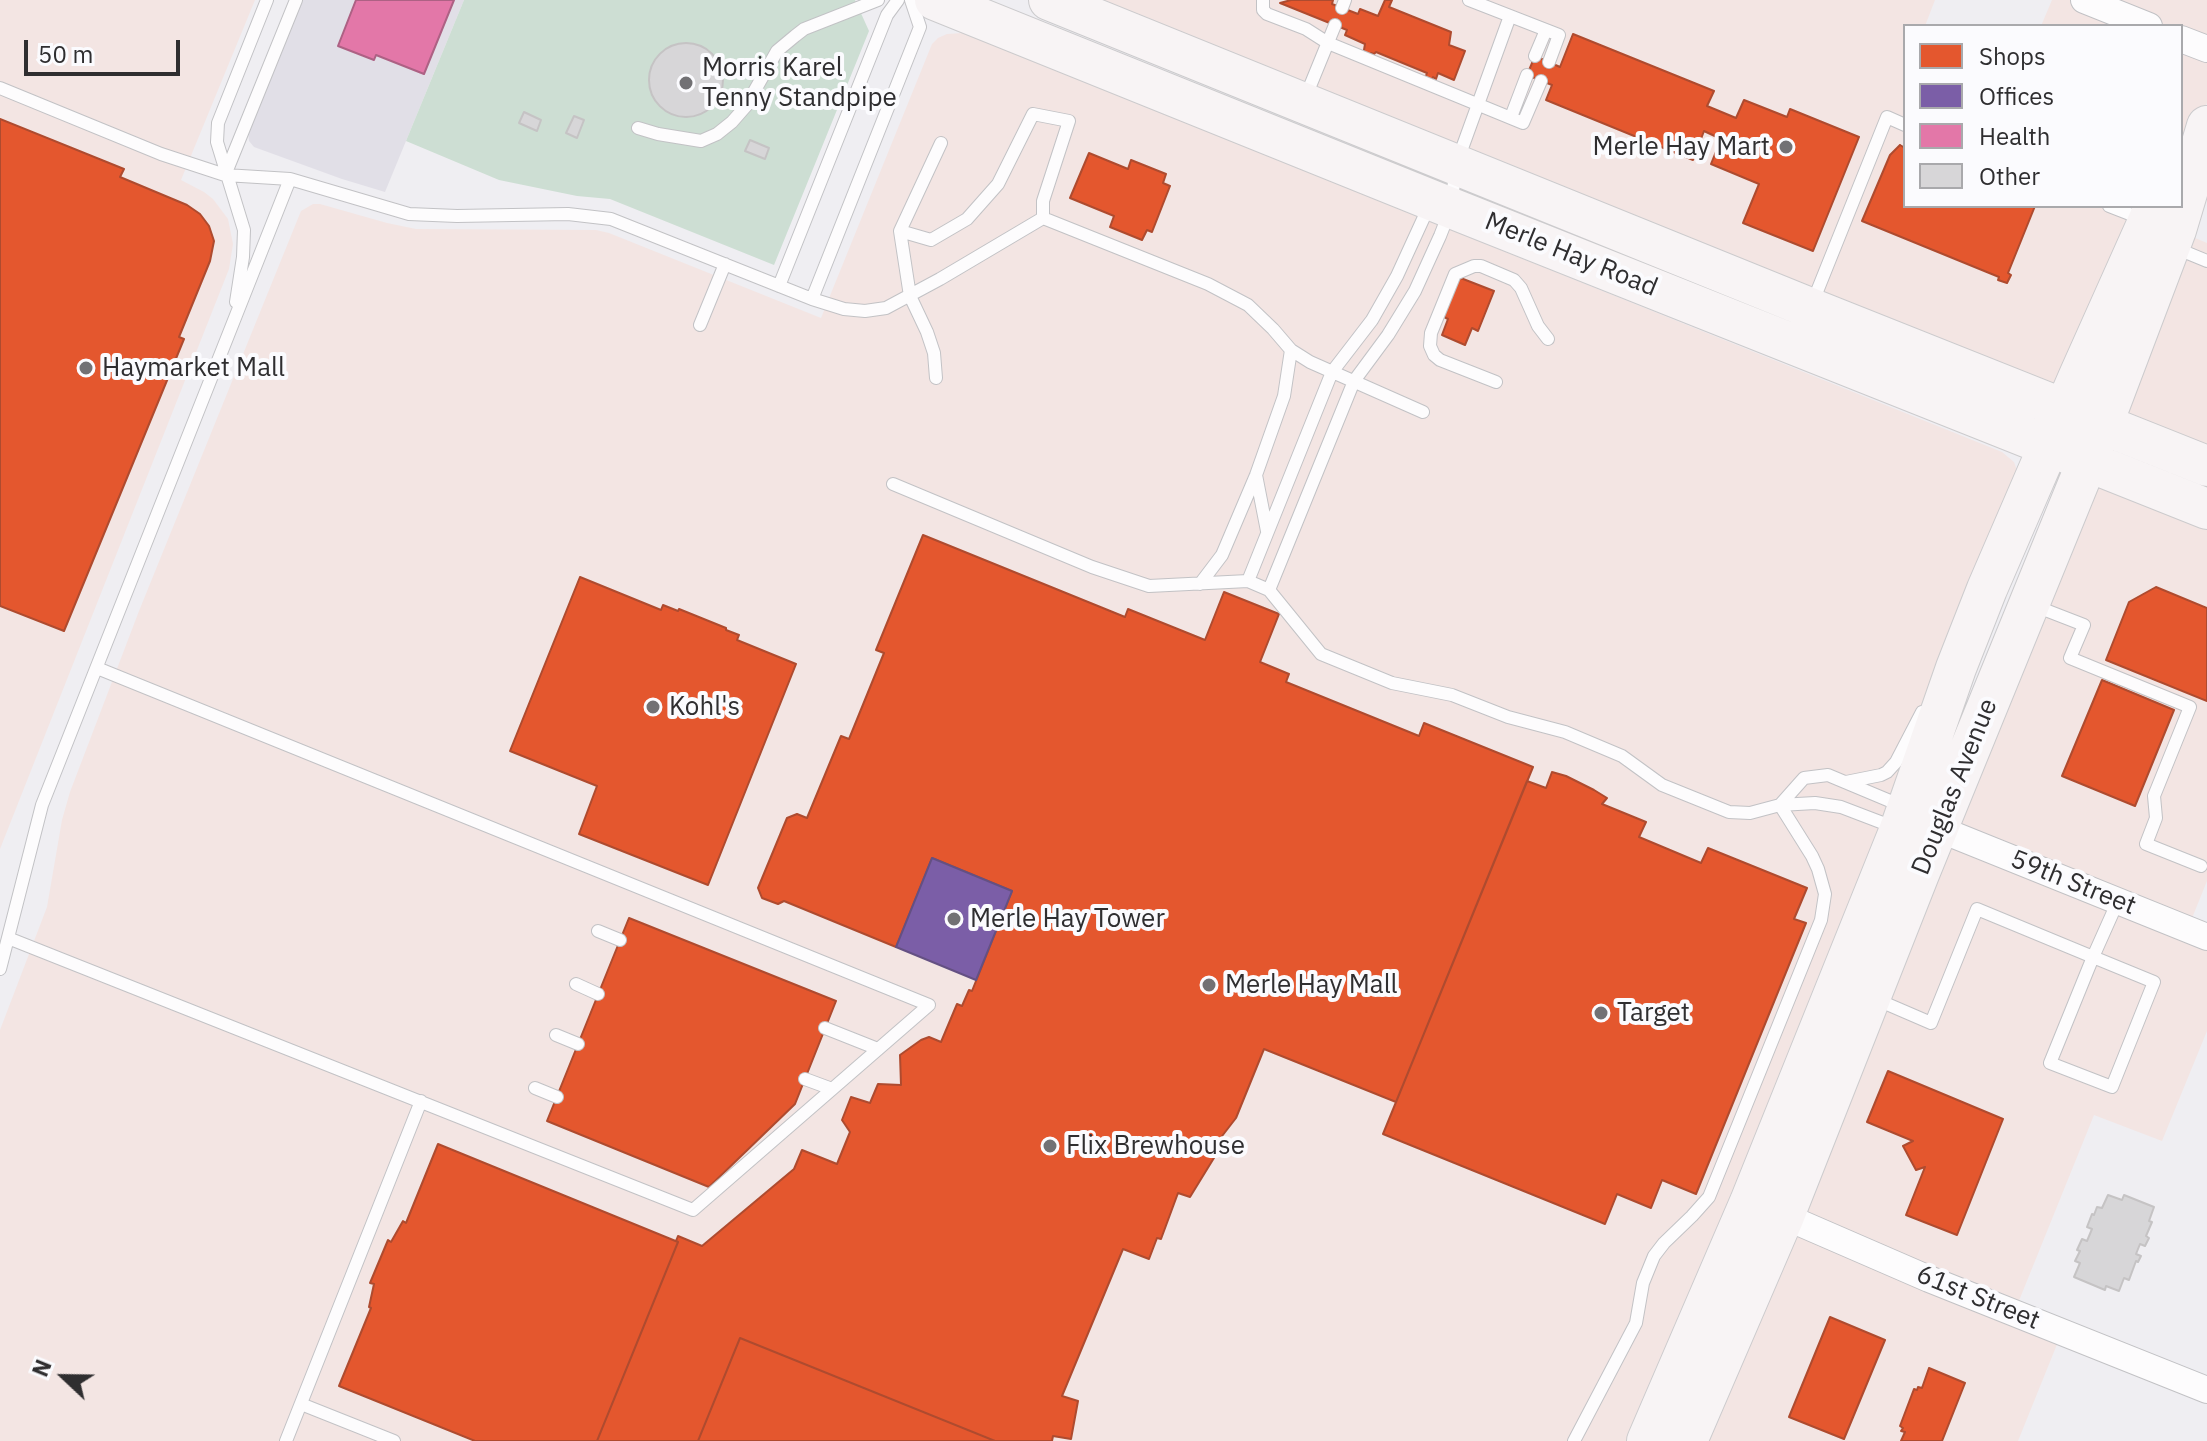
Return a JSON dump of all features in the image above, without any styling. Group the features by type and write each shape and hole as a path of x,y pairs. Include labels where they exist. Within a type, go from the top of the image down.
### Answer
{"main road":[{"name":"Merle Hay Road","path":"935,0 2207,509"},
{"name":"Merle Hay Road","path":"1049,0 2207,466"},
{"path":"2183,148 2207,103"},
{"name":"Douglas Avenue","path":"2183,174 2207,126"},
{"name":"Douglas Avenue","path":"1647,1441 1767,1209 1870,997 1956,668 2064,408 2158,224"},
{"name":"Douglas Avenue","path":"1687,1441 1767,1209 1915,822 2030,604 2103,423 2158,224"}],"street":[{"path":"2084,0 2144,24"},
{"path":"2183,40 2207,49"},
{"name":"59th Street","path":"1915,822 2207,937"},
{"name":"61st Street","path":"1767,1209 1929,1279 2207,1390"}],"lane":[{"path":"233,323 244,230 225,175 217,142 218,123 267,0"},
{"path":"225,175 296,0"},
{"path":"638,128 701,141 717,134 746,106 777,51 795,36 804,29 878,0"},
{"path":"779,286 887,15 898,0"},
{"path":"812,299 920,27 911,0"},
{"path":"1263,0 1263,10 1267,14 1306,29 1328,43 1523,123 1541,81"},
{"path":"1469,0 1559,35 1549,62"},
{"path":"1306,29 1312,16"},
{"path":"1269,590 1354,381 1415,291 1442,204 1510,16"},
{"path":"1304,102 1335,25"},
{"path":"1535,56 1546,30"},
{"path":"1511,117 1527,75"},
{"path":"0,88 161,154 225,175 290,179 409,214 568,214 611,219 844,309 865,311 886,308 1043,218"},
{"path":"900,231 931,240 967,219 998,184 1033,114 1069,121 1043,201 1043,218"},
{"path":"1810,308 1887,117 1903,124"},
{"path":"936,378 934,353 910,296 900,231 941,143"},
{"path":"1248,581 1332,372 1372,320 1442,204 1456,165"},
{"path":"0,969 42,805 290,179"},
{"path":"2114,208 2158,224 2207,261"},
{"path":"1043,218 1208,284 1254,310 1291,350 1310,362 1423,412"},
{"path":"700,325 725,264"},
{"path":"1496,382 1440,360 1430,346 1431,333 1455,274 1481,266 1514,280 1548,339"},
{"path":"1200,584 1222,555 1256,475 1284,396 1291,350"},
{"path":"1256,475 1267,533"},
{"path":"893,484 1106,572 1149,586 1248,581 1269,590 1321,654 1392,683 1452,695 1508,717 1565,732 1622,756 1662,785 1729,812 1750,813 1780,805 1815,803 1915,822"},
{"path":"1938,682 1987,589"},
{"path":"2030,604 2084,625 2070,658 2190,707 2154,796 2156,818 2146,844 2201,866"},
{"path":"8,938 693,1210 778,1128 832,1089 929,1005 97,668"},
{"path":"1846,782 1887,772 1896,762 1931,695"},
{"path":"1780,805 1804,778 1828,775 1915,822"},
{"path":"1574,1441 1636,1323 1643,1283 1654,1256 1709,1197 1821,920 1825,894 1818,869 1780,805"},
{"path":"1870,997 1931,1023 1977,909 2093,957 2154,982 2112,1087 2050,1063 2093,957 2118,901"},
{"path":"598,931 620,940"},
{"path":"576,984 598,994"},
{"path":"825,1028 878,1049"},
{"path":"556,1035 578,1044"},
{"path":"805,1079 832,1089"},
{"path":"535,1088 557,1097"},
{"path":"286,1441 421,1101"},
{"path":"301,1404 394,1441"}],"shaded area":[{"name":"Haymarket Mall","path":"0,0 255,0 181,180 213,199 228,219 233,244 229,269 0,849"},
{"path":"303,0 464,0 385,192 254,147 249,141 248,132"},
{"path":"1049,0 1935,0 1926,24 1903,24 1903,208 2154,208 2064,408"},
{"path":"2052,0 2207,0 2207,103 2183,148 2183,24 2042,24"},
{"name":"Merle Hay Mall","path":"963,33 2002,452 2014,462 2019,476 1877,853 1633,1441 0,1441 0,1030 47,907 70,792 139,611 301,211 313,204 320,204 416,229 596,230 821,318 932,44 947,34"},
{"path":"2176,230 2207,243 2207,466 2103,423"},
{"path":"2088,461 2207,509 2207,881 2188,928 2207,936 2207,1031 2162,1141 2094,1115 2014,1313 2062,1332 2018,1441 1687,1441"}],"green space":[{"path":"464,0 855,0 869,31 774,265 610,199 577,196 499,180 406,141"}],"building: Shops":[{"path":"1333,0 1332,4 1358,14 1360,9 1378,16 1385,0 1392,0 1389,7 1451,32 1449,45 1465,51 1454,80 1438,73 1431,83 1424,81 1427,73 1376,52 1371,53 1369,59 1363,56 1365,44 1345,35 1347,30 1280,3"},
{"name":"Merle Hay Mart","path":"1573,34 1714,91 1707,106 1736,118 1744,100 1787,117 1790,109 1859,137 1813,251 1743,223 1759,184 1711,164 1721,139 1704,131 1693,160 1546,100 1552,85 1527,75 1535,56 1560,67"},
{"name":"Haymarket Mall","path":"0,119 124,169 120,177 187,205 200,214 209,226 214,241 210,261 179,337 184,339 64,631 0,606"},
{"path":"1900,145 1903,147 1903,208 2034,208 2008,273 2011,275 2007,283 1862,221 1890,155"},
{"path":"1089,153 1128,169 1131,160 1166,174 1163,183 1170,186 1152,232 1147,230 1142,240 1110,227 1114,216 1070,198"},
{"path":"1458,277 1494,291 1478,331 1472,328 1465,345 1442,335 1448,319 1440,315"},
{"name":"Merle Hay Mall","path":"923,535 1125,617 1128,609 1205,640 1224,592 1279,614 1260,662 1289,674 1286,682 1419,736 1424,723 1533,767 1396,1102 1264,1049 1236,1118 1212,1149 1217,1153 1190,1197 1178,1193 1161,1239 1157,1238 1149,1259 1123,1249 1062,1396 1078,1401 1071,1439 1053,1436 1052,1441 995,1441 740,1338 698,1441 597,1441 678,1236 702,1246 794,1169 802,1150 837,1164 850,1132 842,1120 851,1097 870,1103 878,1084 901,1085 900,1055 929,1037 941,1042 957,1004 962,1006 969,990 972,991 1012,891 932,858 896,947 784,901 778,904 762,898 758,888 787,818 797,814 807,818 841,736 849,739 884,653 876,650"},
{"name":"Kohl's","path":"580,577 661,610 663,605 679,609 726,628 739,635 737,640 796,664 708,885 579,834 597,786 510,751"},
{"path":"2156,587 2207,608 2207,701 2106,660 2129,602"},
{"path":"2102,680 2174,710 2135,806 2062,776"},
{"name":"Target","path":"1552,772 1607,798 1602,804 1646,822 1639,837 1701,863 1708,848 1807,888 1794,919 1806,923 1696,1194 1662,1180 1651,1208 1617,1194 1605,1224 1383,1134 1527,781 1546,788"},
{"path":"629,918 836,1001 795,1104 709,1187 547,1121"},
{"path":"1888,1071 2003,1119 1957,1235 1906,1215 1925,1167 1916,1170 1903,1146 1913,1141 1867,1122"},
{"path":"438,1144 678,1242 597,1441 475,1441 339,1386 371,1308 374,1284 370,1283 388,1240 391,1242 403,1221 406,1223"},
{"path":"1830,1317 1885,1340 1844,1439 1789,1417"},
{"path":"740,1338 995,1441 698,1441"},
{"path":"1929,1368 1965,1383 1942,1441 1901,1441 1905,1432 1901,1431 1903,1428 1900,1426 1914,1389 1922,1388"}],"building: Offices":[{"name":"Merle Hay Tower","path":"932,858 1012,891 976,980 896,947"}],"building: Health":[{"path":"356,0 454,0 424,74 376,55 374,60 338,46"}],"building: Other":[{"name":"Morris Karel Tenny Standpipe","path":"679,43 693,43 707,49 717,59 723,80 717,101 707,111 693,117 679,117 665,111 655,101 649,87 649,73 655,59 665,49"},
{"path":"524,112 541,120 537,131 519,123"},
{"path":"574,116 584,120 577,138 566,133"},
{"path":"750,140 769,148 765,159 745,151"},
{"path":"2108,1195 2122,1200 2124,1195 2154,1207 2146,1236 2149,1238 2145,1246 2140,1244 2136,1254 2141,1256 2129,1280 2124,1278 2119,1291 2106,1286 2105,1290 2074,1277 2080,1263 2075,1261 2080,1251 2077,1250 2082,1239 2087,1241 2092,1229 2087,1227 2092,1214 2097,1207 2102,1208"}],"place":[{"name":"Morris Karel Tenny Standpipe","path":"686,83"},
{"name":"Merle Hay Mart","path":"1786,147"},
{"name":"Haymarket Mall","path":"86,368"},
{"name":"Kohl's","path":"653,707"},
{"name":"Merle Hay Tower","path":"954,919"},
{"name":"Merle Hay Mall","path":"1209,985"},
{"name":"Target","path":"1601,1013"},
{"name":"Flix Brewhouse","path":"1050,1146"}]}
